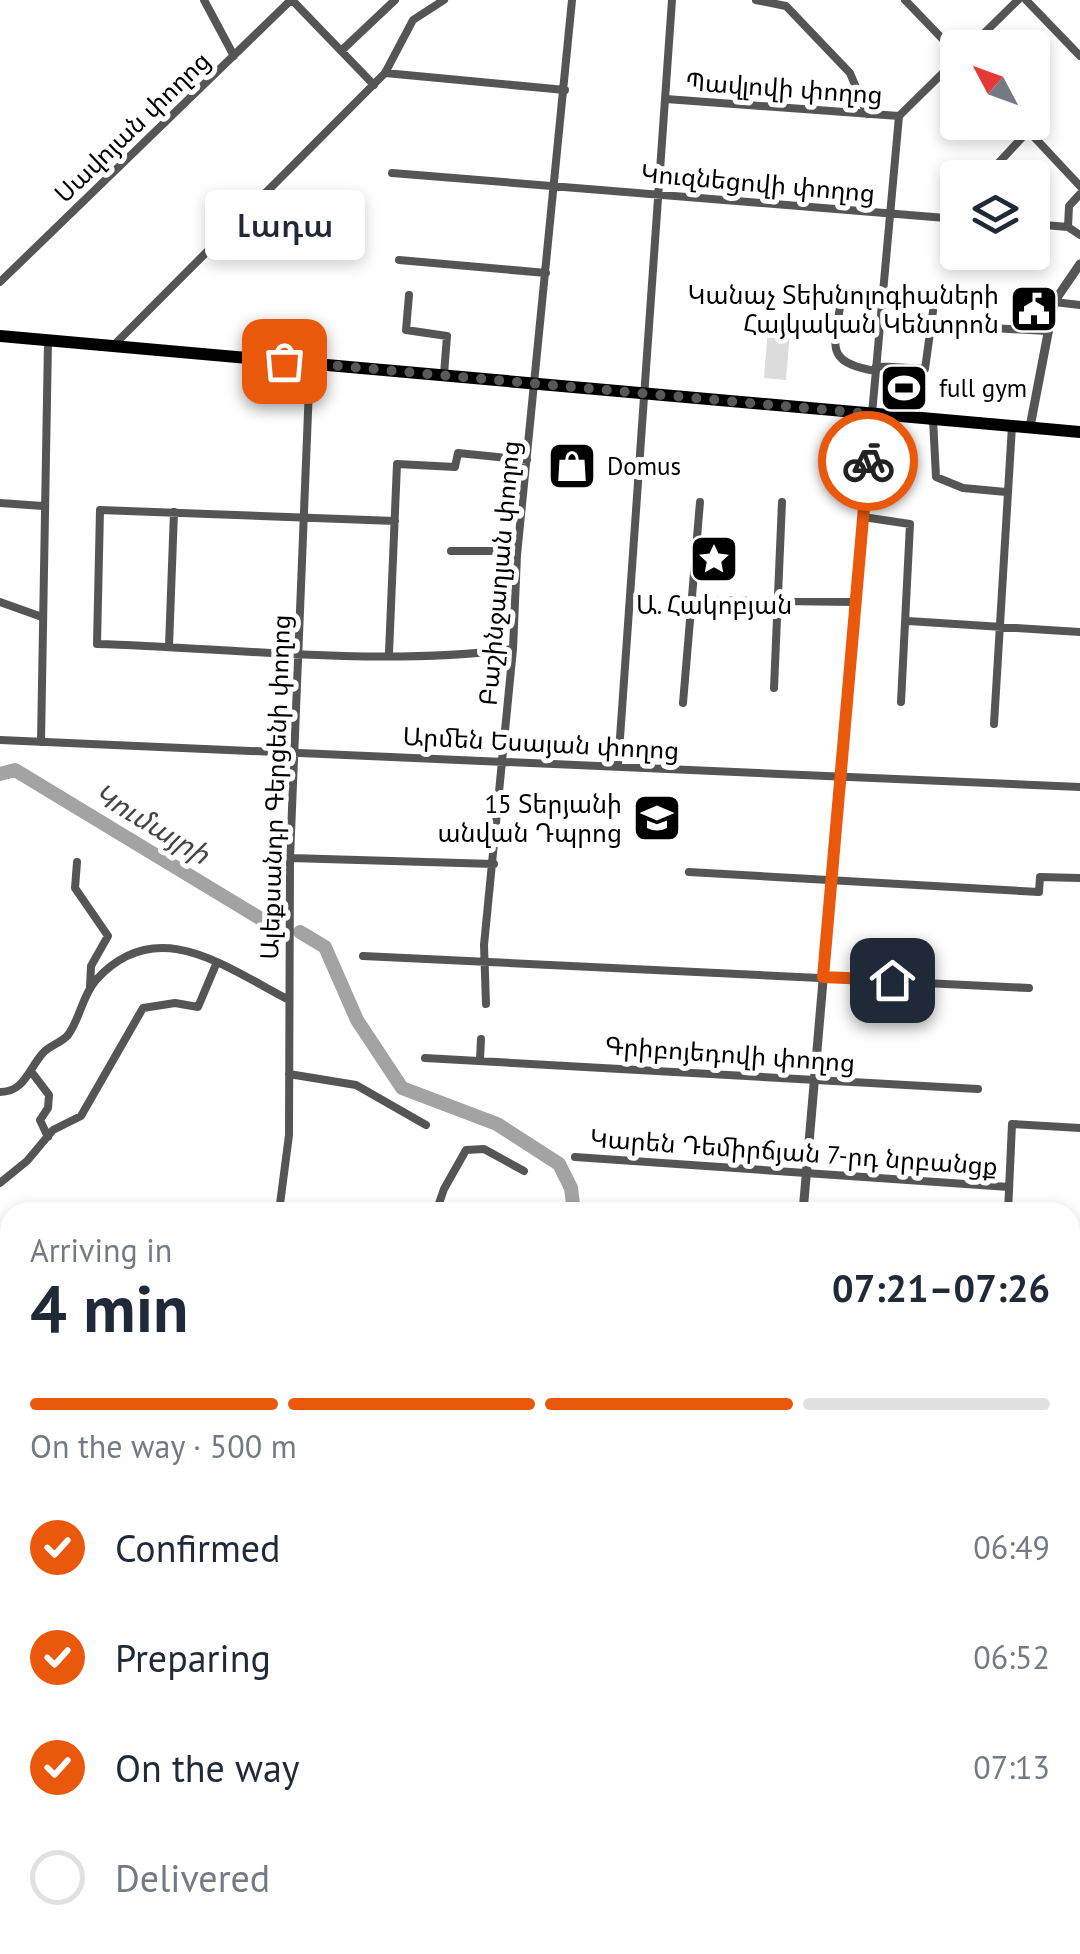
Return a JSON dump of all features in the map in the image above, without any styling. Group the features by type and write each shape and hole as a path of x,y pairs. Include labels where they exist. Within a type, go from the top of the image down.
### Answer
{"highway":[{"path":"0,336 1080,432"}],"street":[{"path":"204,0 234,56"},
{"path":"292,0 374,85"},
{"name":"Սավոյան փողոց","path":"0,282 292,0"},
{"path":"341,51 395,0"},
{"path":"112,347 374,85 385,73 414,20 444,0"},
{"name":"Բաշինջաղյան փողոց","path":"486,1004 488,962 484,945 513,649 517,552 572,0"},
{"path":"618,766 672,0"},
{"path":"756,0 786,6 850,73 866,114"},
{"path":"905,0 940,38"},
{"path":"987,30 1018,0"},
{"path":"1026,0 1080,56"},
{"path":"385,73 565,90"},
{"path":"804,1202 838,777 899,116 940,75"},
{"name":"Պավլովի փողոց","path":"666,99 899,116"},
{"path":"1001,160 1020,140"},
{"path":"1036,140 1080,190 1069,206 1068,227"},
{"name":"Կուզնեցովի փողոց","path":"392,173 940,218"},
{"path":"1050,226 1068,227 1080,235"},
{"path":"399,260 546,272"},
{"path":"1030,427 1054,302 1080,264"},
{"path":"409,295 406,330 447,336 444,374"},
{"path":"841,298 838,360 846,366 925,369 933,311"},
{"path":"1054,302 1080,305"},
{"path":"931,332 956,326 1046,331"},
{"path":"40,742 48,342"},
{"name":"Ալեքսանդր Գերցենի փողոց","path":"280,1202 289,1136 290,858 310,363"},
{"path":"933,420 936,477 963,488 1006,492"},
{"path":"994,724 1012,426"},
{"path":"389,654 397,464 456,467 458,453 527,460"},
{"path":"683,703 700,502"},
{"path":"774,688 782,502"},
{"path":"0,503 43,506"},
{"path":"395,521 100,510 97,644 389,654 474,654 513,649"},
{"path":"168,646 174,512"},
{"path":"864,518 910,524 901,702"},
{"path":"452,551 517,552"},
{"path":"692,600 854,602"},
{"path":"0,602 42,617"},
{"path":"908,621 1080,632"},
{"name":"Արմեն Եսայան փողոց","path":"0,740 1080,786"},
{"path":"290,858 494,864"},
{"path":"77,862 75,888 108,936 91,966 90,988"},
{"path":"690,872 1039,892 1040,877 1080,878"},
{"path":"0,1092 7,1092 32,1074 41,1054 68,1035 90,988 117,958 130,952 182,948 290,1000"},
{"path":"364,956 1029,988"},
{"path":"0,1183 48,1136 81,1116 143,1008 175,1002 198,1007 217,962"},
{"path":"480,1059 481,1039"},
{"name":"Գրիբոյեդովի փողոց","path":"425,1058 978,1089"},
{"path":"32,1074 49,1094 40,1120 48,1136"},
{"path":"289,1074 356,1085 426,1125"},
{"path":"1008,1202 1012,1124 1080,1128"},
{"path":"441,1202 466,1150 484,1149 524,1171"},
{"name":"Կարեն Դեմիրճյան 7-րդ նրբանցք","path":"575,1157 1009,1187"}],"shaded area":[{"path":"769,316 791,318 786,380 764,378"}],"waterway":[{"name":"Կումայրի","path":"0,774 15,770 276,928"},
{"name":"Կումայրի","path":"300,932 325,947 357,1020 402,1088 497,1124 559,1164 571,1188 573,1202"}],"way so far":[{"path":"284,361 872,414 868,461"}],"place":[{"name":"Կանաչ Տեխնոլոգիաների Հայկական Կենտրոն","path":"1034,309"},
{"name":"Լադա","path":"284,361"},
{"name":"full gym","path":"904,388"},
{"name":"Domus","path":"572,466"},
{"name":"Ա. Հակոբյան","path":"714,559"},
{"name":"15 Տերյանի անվան Դպրոց","path":"657,818"}],"route":[{"path":"868,461 823,977 892,980"}]}
